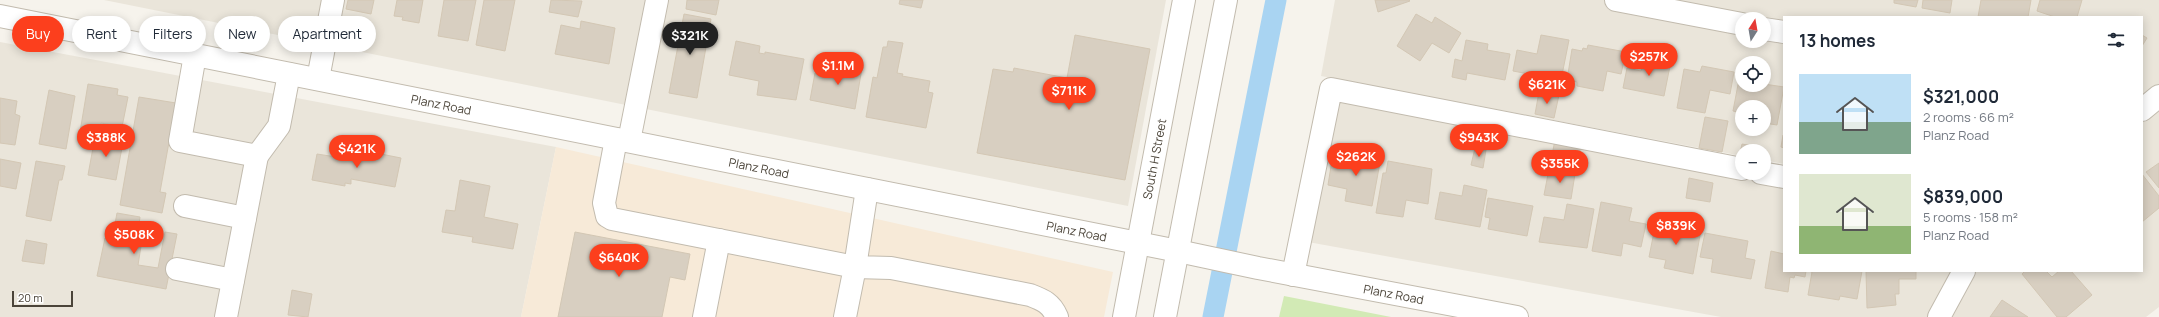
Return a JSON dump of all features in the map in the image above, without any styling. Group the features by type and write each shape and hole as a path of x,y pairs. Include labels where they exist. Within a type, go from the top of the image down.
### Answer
{"street":[{"path":"318,79 333,0"},
{"path":"657,0 622,140 604,203 607,216 612,219 855,267 891,268 1030,295 1046,301 1053,307 1057,317"},
{"name":"South H Street","path":"1124,317 1184,0"},
{"path":"1165,317 1226,0"},
{"path":"1616,0 1735,23"},
{"name":"Planz Road","path":"0,16 1178,250 1293,275 1517,317"},
{"path":"1771,30 1783,32"},
{"path":"195,55 180,141 257,156"},
{"path":"226,317 257,156 279,126 289,74"},
{"path":"1293,275 1331,89 1735,168"},
{"path":"2143,109 2159,96"},
{"path":"1771,175 1783,178"},
{"path":"845,317 855,267 867,189"},
{"path":"185,206 245,218"},
{"path":"704,317 719,240"},
{"path":"177,269 233,280"},
{"path":"1939,317 1963,272"}],"shaded area":[{"path":"104,0 1166,0 1128,206 362,52 376,52 376,16 278,16 278,35 270,33 270,16 214,16 214,22 206,21 206,16 184,16"},
{"path":"1335,0 2159,0 2159,307 2146,317 1721,317 1308,242 1338,101 1735,177 1735,180 1753,180 1783,186 1783,272 2143,272 2143,16 1783,16 1783,164 1771,161 1771,144 1735,144 1735,155 1321,76"},
{"path":"0,42 12,44 12,52 53,52 556,147 521,317 0,317"},
{"path":"556,147 1113,272 1104,317 521,317"}],"green space":[{"path":"1284,296 1391,317 1279,317"}],"building":[{"path":"348,0 374,0 371,14 346,9"},
{"path":"397,0 423,0 419,23 402,20 403,17 394,16"},
{"path":"444,0 476,0 468,41 438,36"},
{"path":"484,0 515,0 505,51 476,45"},
{"path":"551,0 582,1 578,17 549,12"},
{"path":"687,0 719,0 716,15 686,9"},
{"path":"900,0 923,0 921,8 899,4"},
{"path":"1375,0 1409,0 1410,1 1378,12"},
{"path":"1894,0 1918,0 1916,7 1894,3"},
{"path":"1923,0 1952,0 1950,13 1922,8"},
{"path":"1981,0 2031,0 2028,16 1978,16"},
{"path":"2040,0 2082,0 2077,16 2052,16 2037,11"},
{"path":"684,14 711,19 697,98 669,93"},
{"path":"1416,14 1432,23 1435,17 1461,33 1449,53 1432,43 1420,61 1397,46"},
{"path":"581,21 615,28 609,64 555,54 561,25 580,29"},
{"path":"1075,35 1150,49 1125,180 977,153 993,69 1013,72 1014,68 1067,78"},
{"path":"1541,35 1569,40 1561,80 1513,71 1517,50 1537,54"},
{"path":"2143,36 2147,38 2143,44"},
{"path":"1466,40 1488,44 1487,50 1510,54 1505,80 1467,73 1466,80 1452,77 1455,59 1462,61"},
{"path":"736,41 760,46 759,53 765,54 765,52 804,59 796,100 757,95 759,81 729,75"},
{"path":"888,41 903,43 897,73 903,74 902,76 930,81 928,92 933,93 926,128 866,117 873,77 877,78 883,47 887,47"},
{"path":"1588,45 1626,52 1621,74 1607,71 1603,91 1577,86 1577,82 1567,80 1572,49 1582,51 1583,48 1587,49"},
{"path":"1644,56 1671,61 1664,96 1623,88 1627,68 1641,71"},
{"path":"833,62 862,68 855,109 810,100 815,73 830,76"},
{"path":"1702,66 1734,72 1730,94 1710,90 1705,113 1677,108 1684,69 1700,72"},
{"path":"88,84 118,89 117,95 128,97 122,127 101,123 99,135 80,132"},
{"path":"1771,85 1783,87 1777,125 1771,124 1771,100 1735,100 1737,92 1771,92"},
{"path":"49,90 75,96 66,149 39,144"},
{"path":"1539,92 1559,95 1554,118 1535,114"},
{"path":"139,97 176,103 160,192 166,193 162,213 120,205"},
{"path":"0,98 17,101 15,114 20,116 15,145 0,143"},
{"path":"1735,100 1735,111 1733,111"},
{"path":"1705,117 1728,121 1722,152 1699,148"},
{"path":"1783,135 1783,148 1781,147"},
{"path":"95,137 123,142 116,180 88,175"},
{"path":"1555,140 1581,145 1577,165 1551,160"},
{"path":"1475,148 1486,150 1483,168 1471,165"},
{"path":"337,152 369,158 371,152 401,158 395,187 351,179 351,184 345,183 345,186 312,180 317,154 336,157"},
{"path":"1358,152 1381,157 1372,206 1345,201 1347,189 1328,185 1333,154 1347,157 1356,156"},
{"path":"0,159 21,163 16,189 0,186"},
{"path":"36,161 65,166 62,180 59,180 51,221 26,216"},
{"path":"1388,161 1432,169 1428,204 1406,200 1403,217 1376,213 1383,173 1386,173"},
{"path":"2159,163 2159,188 2146,172"},
{"path":"1549,169 1575,174 1571,199 1544,195"},
{"path":"2143,175 2159,196 2159,208 2143,221"},
{"path":"1689,178 1713,183 1710,202 1686,198"},
{"path":"460,180 490,186 484,217 518,224 513,249 472,242 473,237 442,232 446,210 455,211"},
{"path":"1464,185 1487,190 1480,227 1435,219 1440,192 1462,196"},
{"path":"1488,198 1533,206 1527,236 1488,229 1490,218 1485,217"},
{"path":"1601,202 1632,208 1629,221 1646,224 1641,247 1623,243 1621,256 1592,251"},
{"path":"1567,204 1594,209 1587,248 1539,242 1544,217 1564,220"},
{"path":"117,213 140,217 138,232 143,234 138,265 158,268 165,232 177,234 166,289 97,276 105,238 112,240"},
{"path":"1659,220 1693,226 1692,229 1701,230 1693,274 1664,268 1666,260 1649,257 1654,232 1657,232"},
{"path":"575,232 690,254 685,280 670,277 662,317 558,317"},
{"path":"1705,233 1748,241 1745,258 1755,260 1751,279 1711,272 1713,259 1700,257"},
{"path":"26,240 47,244 44,264 22,261"},
{"path":"1771,251 1783,254 1783,272 1806,272 1805,277 1795,275 1794,278 1790,277 1788,292 1765,288"},
{"path":"1812,272 1862,272 1857,299 1840,296 1839,300 1808,295"},
{"path":"1866,272 1916,272 1916,279 1899,279 1899,294 1895,294 1896,305 1867,308"},
{"path":"2024,272 2047,272 2052,277 2058,272 2072,272 2092,295 2066,317 2057,317 2022,274"},
{"path":"292,290 312,294 308,317 288,315"},
{"path":"2002,300 2028,317 1990,317"}],"waterway":[{"path":"1213,317 1276,0"}]}
